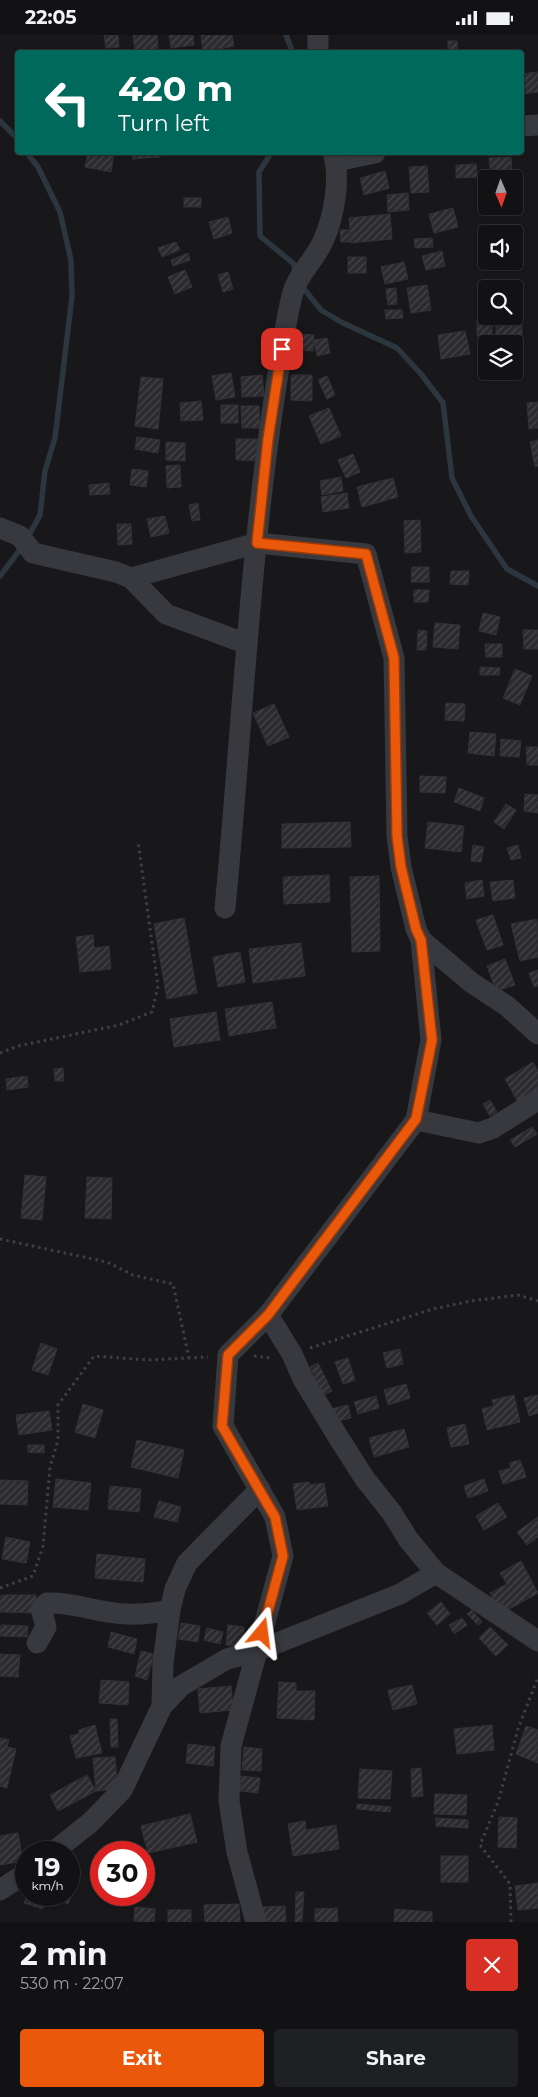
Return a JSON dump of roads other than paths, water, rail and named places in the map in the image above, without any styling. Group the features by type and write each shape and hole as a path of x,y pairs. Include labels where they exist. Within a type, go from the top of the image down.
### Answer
{"street":[{"path":"318,35 318,50"},
{"path":"524,126 538,125"},
{"path":"225,908 246,644 268,439 282,349 295,288 324,239 337,190 334,157 354,155"},
{"path":"0,528 26,545 131,578 166,614 246,644"},
{"path":"131,578 257,543 366,554 394,658 397,836 401,867 414,921 421,940 432,1040 416,1119 268,1315 228,1355 222,1426 275,1517 283,1556 231,1746 230,1801 237,1852 256,1922"},
{"path":"421,940 472,983 507,1006 538,1034"},
{"path":"416,1119 479,1133 493,1128 538,1100"},
{"path":"268,1315 292,1354 303,1379 365,1479 392,1513 408,1539 436,1573 538,1641"},
{"path":"162,1706 163,1663 170,1610 175,1589 187,1563 260,1489"},
{"path":"67,1841 91,1822 122,1790 162,1706 181,1687 227,1659 256,1651 400,1594 436,1573"},
{"path":"37,1643 46,1627 41,1609 48,1603 66,1604 111,1613 140,1614 170,1610"},
{"path":"0,1890 15,1880"}],"waterway":[{"path":"286,35 292,50"},
{"path":"0,121 15,136"},
{"path":"27,539 40,515 45,471 55,438 72,296 71,260 60,212 38,167 29,155"},
{"path":"270,155 259,172 260,236 294,264 295,272"},
{"path":"300,284 321,310 341,322 397,348 421,374 443,403 452,478 471,516 507,569 538,586"},
{"path":"0,576 22,547"}]}
